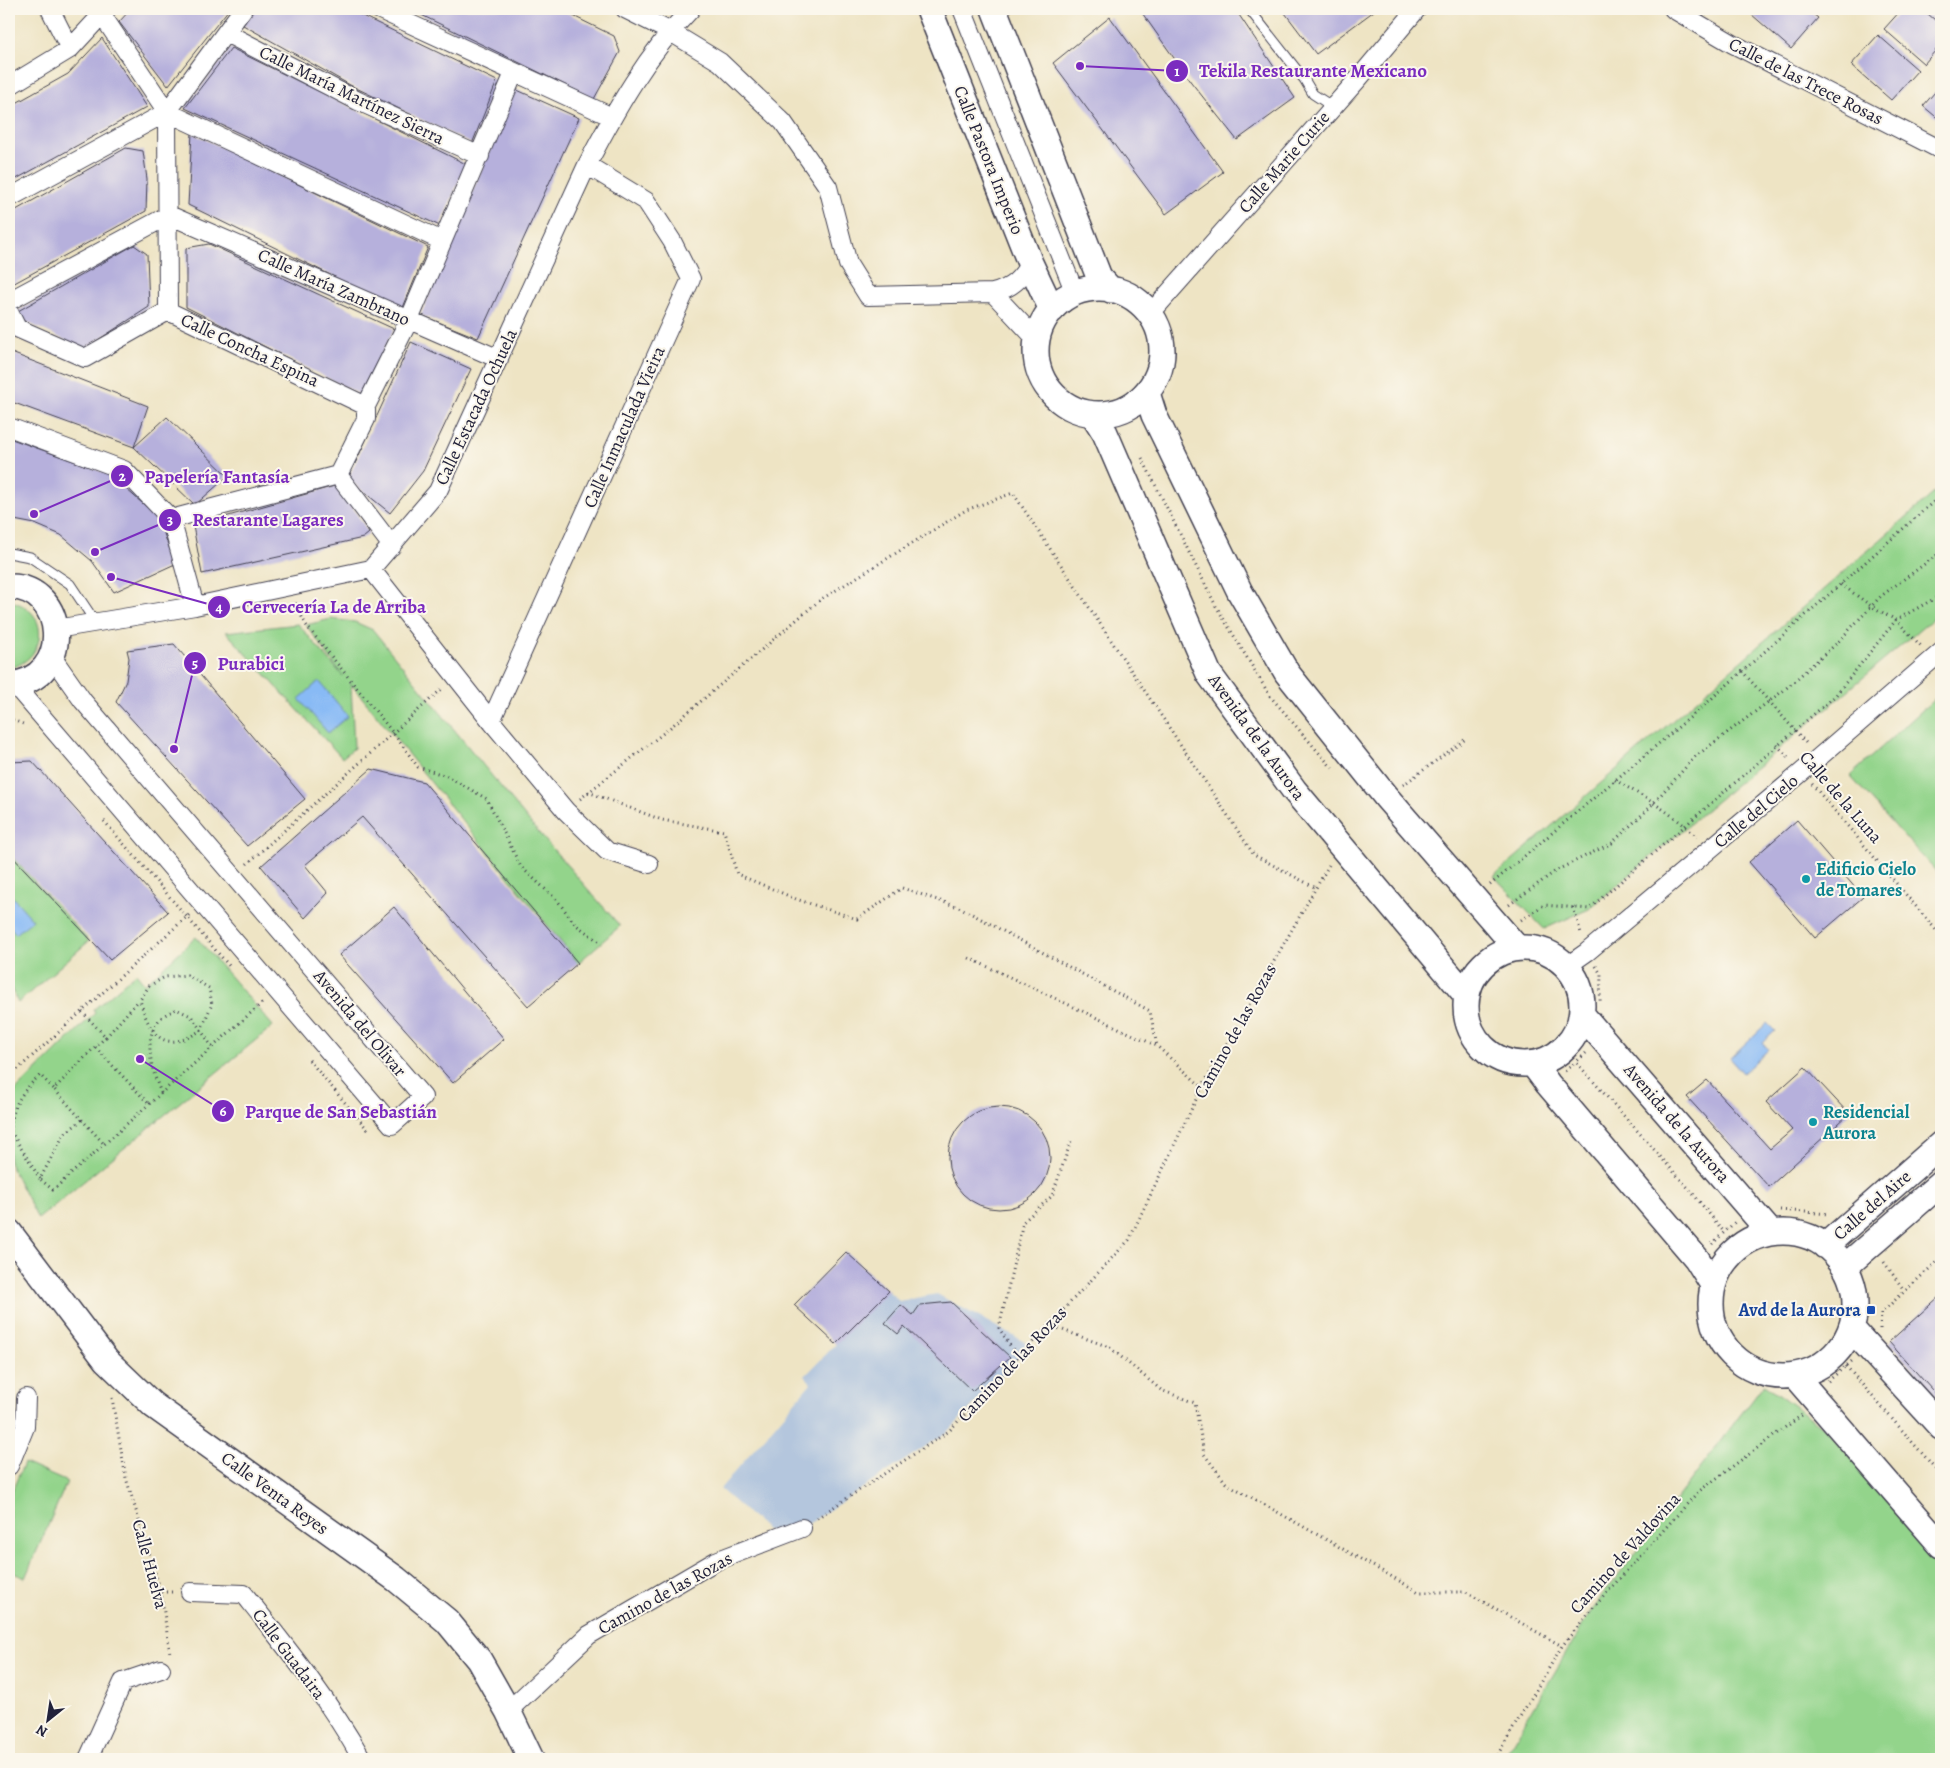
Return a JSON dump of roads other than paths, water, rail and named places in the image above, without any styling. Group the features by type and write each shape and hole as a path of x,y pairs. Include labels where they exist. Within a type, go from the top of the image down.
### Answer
{"street":[{"path":"50,9 70,49"},
{"path":"9,198 167,112 243,9"},
{"path":"378,9 612,117"},
{"path":"625,9 669,31 720,62 782,122 828,188 848,264 868,296 993,293 1004,290 1022,279 1030,263"},
{"name":"Calle Estacada Ochuela","path":"371,569 438,491 587,165 612,117 669,31 691,9"},
{"name":"Calle Pastora Imperio","path":"929,9 1030,263 1052,310"},
{"path":"962,9 1075,293"},
{"path":"994,9 1099,277 1111,290"},
{"name":"Calle Marie Curie","path":"1150,314 1333,108 1416,9"},
{"name":"Calle de las Trece Rosas","path":"1673,9 1733,44 1941,150"},
{"path":"9,86 70,49 104,12 167,112 168,311"},
{"name":"Calle María Martínez Sierra","path":"226,33 358,100 480,156"},
{"path":"171,519 338,476 366,420 366,406 409,320 514,73"},
{"path":"167,112 442,241"},
{"name":"Calle Inmaculada Vieira","path":"491,720 691,279 672,241 646,201 587,165"},
{"path":"9,301 169,215"},
{"name":"Calle María Zambrano","path":"169,215 498,359"},
{"path":"1093,289 1111,290 1141,303 1150,314 1160,333 1163,354 1158,375 1147,393 1123,410 1108,414 1093,414 1072,409 1056,397 1047,386 1037,361 1037,340 1045,319 1052,310 1075,293 1093,289"},
{"path":"993,293 1037,340"},
{"name":"Calle Concha Espina","path":"9,312 17,328 85,358 168,311 366,406"},
{"path":"1147,393 1154,415 1240,592 1287,673 1386,797 1517,948"},
{"name":"Avenida de la Aurora","path":"1093,414 1105,433 1209,674 1294,790 1467,996"},
{"path":"9,427 124,470 171,519 195,606"},
{"path":"338,476 392,546"},
{"path":"56,629 195,606 371,569 491,720 566,810 607,851 649,864"},
{"path":"9,587 28,591 41,600 51,613 56,629 56,643 52,657 42,670 29,680 11,685"},
{"name":"Calle del Cielo","path":"1567,966 1587,952 1710,850 1937,655"},
{"name":"Avenida del Olivar","path":"11,685 392,1125 423,1097 83,701 52,657"},
{"path":"1517,948 1534,948 1567,966 1575,976 1582,992 1581,1024 1569,1045 1533,1064 1507,1062 1484,1048 1470,1029 1467,1019 1467,996 1476,973 1492,958 1517,948"},
{"name":"Avenida de la Aurora","path":"1582,1016 1770,1232"},
{"path":"1533,1064 1697,1259 1712,1283"},
{"name":"Calle del Aire","path":"1825,1246 1941,1144"},
{"name":"Calle del Aire","path":"1846,1266 1941,1184"},
{"name":"Calle Venta Reyes","path":"9,1232 106,1360 152,1405 396,1579 447,1621 479,1660 508,1711 531,1759"},
{"path":"1770,1232 1796,1232 1819,1241 1825,1246 1846,1266 1855,1303 1851,1328 1838,1350 1819,1367 1795,1376 1769,1375 1745,1367 1726,1350 1713,1328 1709,1304 1712,1283 1745,1241 1770,1232"},
{"path":"1851,1328 1941,1427"},
{"path":"1795,1376 1941,1545"},
{"path":"9,1466 25,1427 26,1398"},
{"name":"Camino de las Rozas","path":"508,1711 589,1635 716,1561 802,1528"},
{"name":"Calle Guadaira","path":"190,1592 244,1594 298,1662 349,1736 362,1759"},
{"path":"88,1759 123,1682 161,1669"}],"lane":[{"path":"1249,9 1304,79 1312,94 1333,108"},
{"path":"9,553 30,556 70,584 96,623"}],"water":[{"path":"319,681 348,716 328,733 299,699"},
{"path":"10,894 33,920 16,934 9,925"},
{"path":"1767,1023 1775,1031 1762,1043 1768,1050 1743,1073 1730,1058"}],"place":[{"name":"Tekila Restaurante Mexicano","path":"1080,66"},
{"name":"Papelería Fantasía","path":"34,514"},
{"name":"Restarante Lagares","path":"95,552"},
{"name":"Cervecería La de Arriba","path":"111,577"},
{"name":"Purabici","path":"174,749"},
{"name":"Edificio Cielo de Tomares","path":"1806,879"},
{"name":"Parque de San Sebastián","path":"140,1059"},
{"name":"Residencial Aurora","path":"1813,1122"},
{"name":"Avd de la Aurora","path":"1871,1310"}]}
